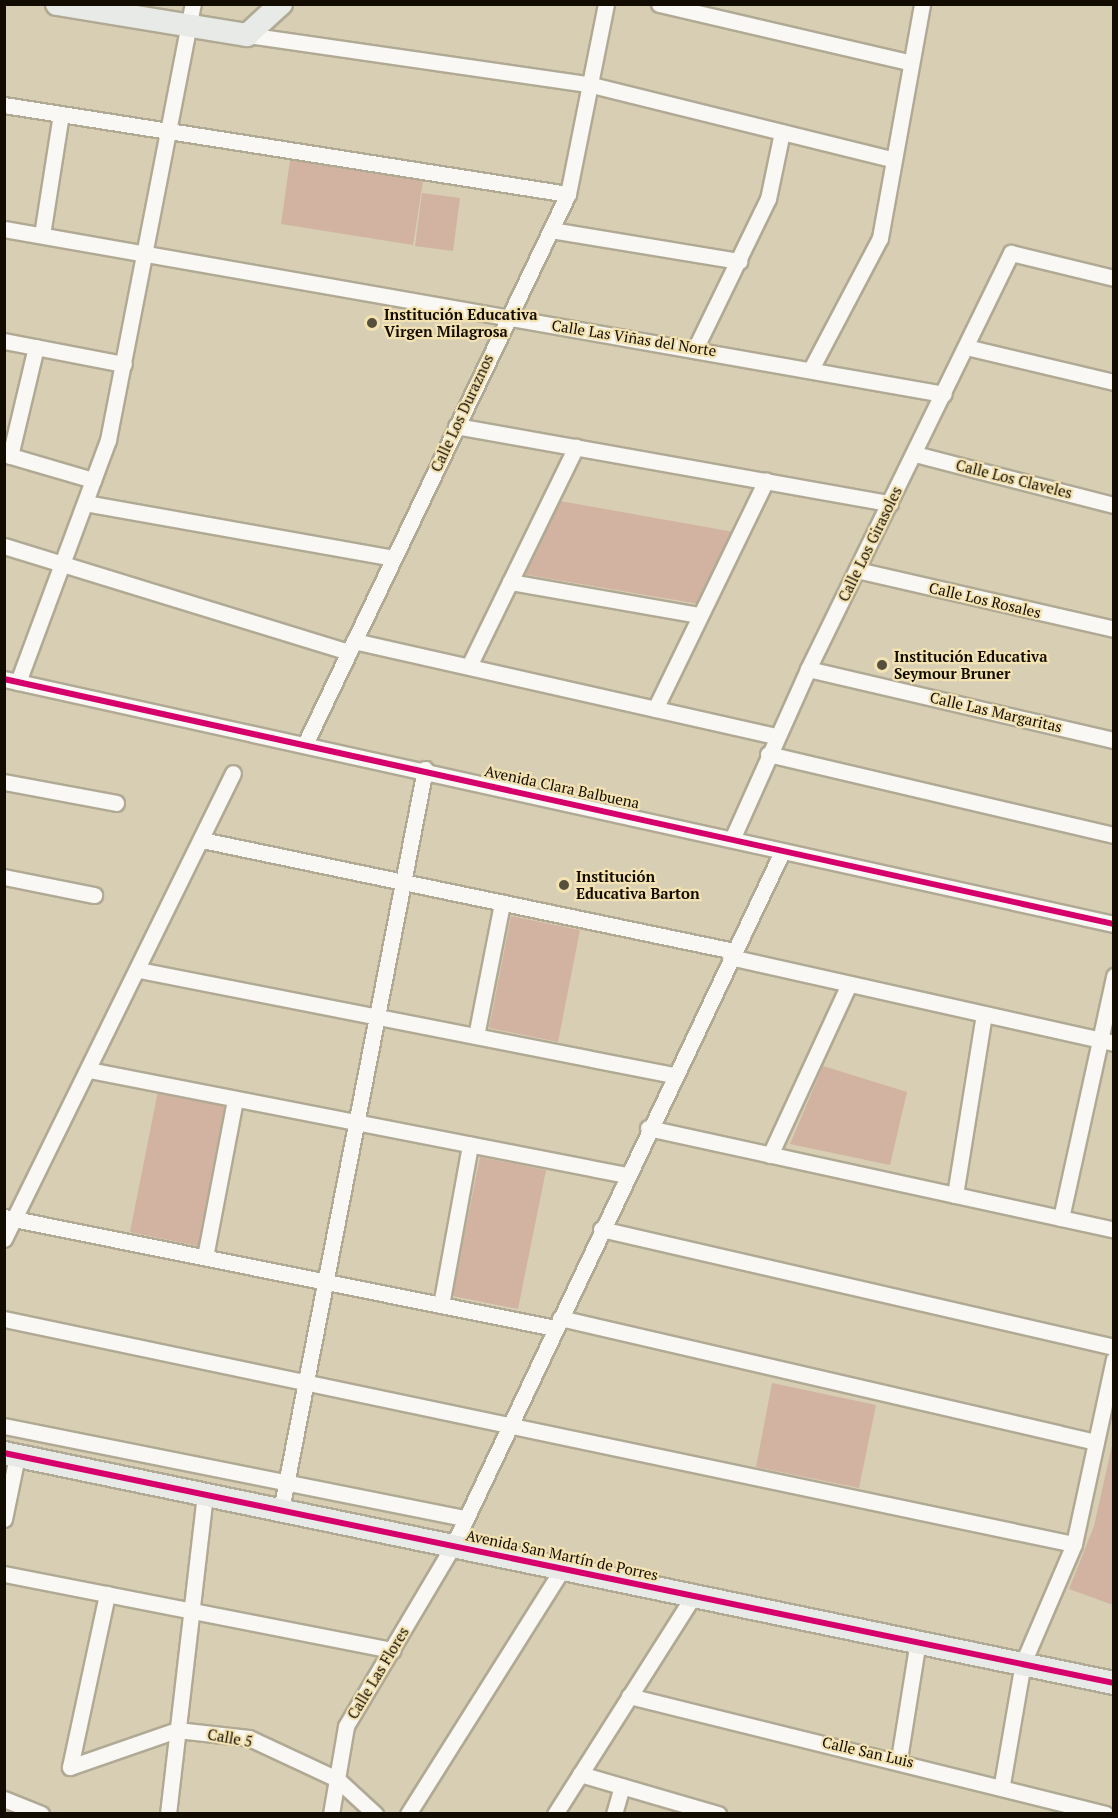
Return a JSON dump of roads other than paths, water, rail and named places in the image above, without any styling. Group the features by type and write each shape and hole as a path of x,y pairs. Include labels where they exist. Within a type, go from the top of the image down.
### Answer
{"street":[{"path":"57,4 190,15 247,35 592,85 892,159"},
{"path":"247,35 281,4"},
{"name":"Calle Los Duraznos","path":"306,742 567,194 592,85 606,4"},
{"path":"659,4 908,62"},
{"path":"811,369 880,238 908,62 922,4"},
{"path":"11,681 63,563 93,480 124,364 190,15"},
{"path":"4,105 567,194"},
{"path":"42,235 61,114"},
{"path":"696,347 768,199 782,132"},
{"name":"Calle Las Viñas del Norte","path":"4,229 508,317 696,347 944,394"},
{"path":"550,230 739,261"},
{"name":"Calle Los Girasoles","path":"733,837 776,736 1011,253 1113,278"},
{"path":"4,341 124,364"},
{"path":"36,347 7,455 93,480"},
{"path":"966,347 1113,382"},
{"path":"456,426 890,503"},
{"path":"469,666 576,447"},
{"name":"Calle Los Claveles","path":"915,454 1113,505"},
{"path":"655,709 766,480"},
{"path":"85,503 393,558"},
{"path":"4,546 351,647 469,666 776,736"},
{"name":"Calle Los Rosales","path":"857,570 1113,629"},
{"path":"510,582 699,615"},
{"name":"Calle Las Margaritas","path":"808,669 1113,740"},
{"name":"Avenida Clara Balbuena","path":"11,681 306,742 733,837 782,852 1113,924"},
{"path":"768,754 1113,835"},
{"path":"280,1510 282,1483 425,769"},
{"path":"4,1239 9,1218 89,1070 233,773"},
{"path":"4,782 116,803"},
{"path":"202,840 732,954 849,984 1107,1041"},
{"name":"Calle Las Flores","path":"331,1814 346,1726 454,1544 673,1075 782,852"},
{"path":"4,877 94,896"},
{"path":"476,1036 502,903"},
{"path":"139,970 673,1075"},
{"path":"1061,1218 1107,1041 1113,976"},
{"path":"770,1155 849,984"},
{"path":"955,1195 984,1014"},
{"path":"89,1070 353,1124 626,1175"},
{"path":"205,1257 235,1100"},
{"path":"648,1128 1113,1230"},
{"path":"441,1305 470,1145"},
{"path":"9,1218 441,1305 557,1323 1096,1442"},
{"path":"601,1229 1113,1347"},
{"path":"4,1319 303,1378 1074,1544"},
{"path":"1002,1784 1023,1663 1074,1544 1113,1359"},
{"path":"4,1426 466,1518"},
{"path":"4,1519 11,1455"},
{"name":"Avenida San Martín de Porres","path":"11,1455 454,1544 1113,1683"},
{"path":"168,1814 205,1494"},
{"path":"408,1814 563,1568"},
{"path":"4,1574 393,1650"},
{"name":"Calle 5","path":"107,1594 70,1767 177,1730 249,1738 337,1779 375,1814"},
{"path":"555,1814 694,1595"},
{"path":"899,1760 918,1641"},
{"name":"Calle San Luis","path":"629,1696 1002,1784 1106,1814"},
{"path":"580,1774 718,1814"},
{"path":"614,1814 622,1786"},
{"path":"4,1799 41,1814"}],"place":[{"name":"Institución Educativa Virgen Milagrosa","path":"372,323"},
{"name":"Institución Educativa Seymour Bruner","path":"882,665"},
{"name":"Institución Educativa Barton","path":"564,885"}]}
